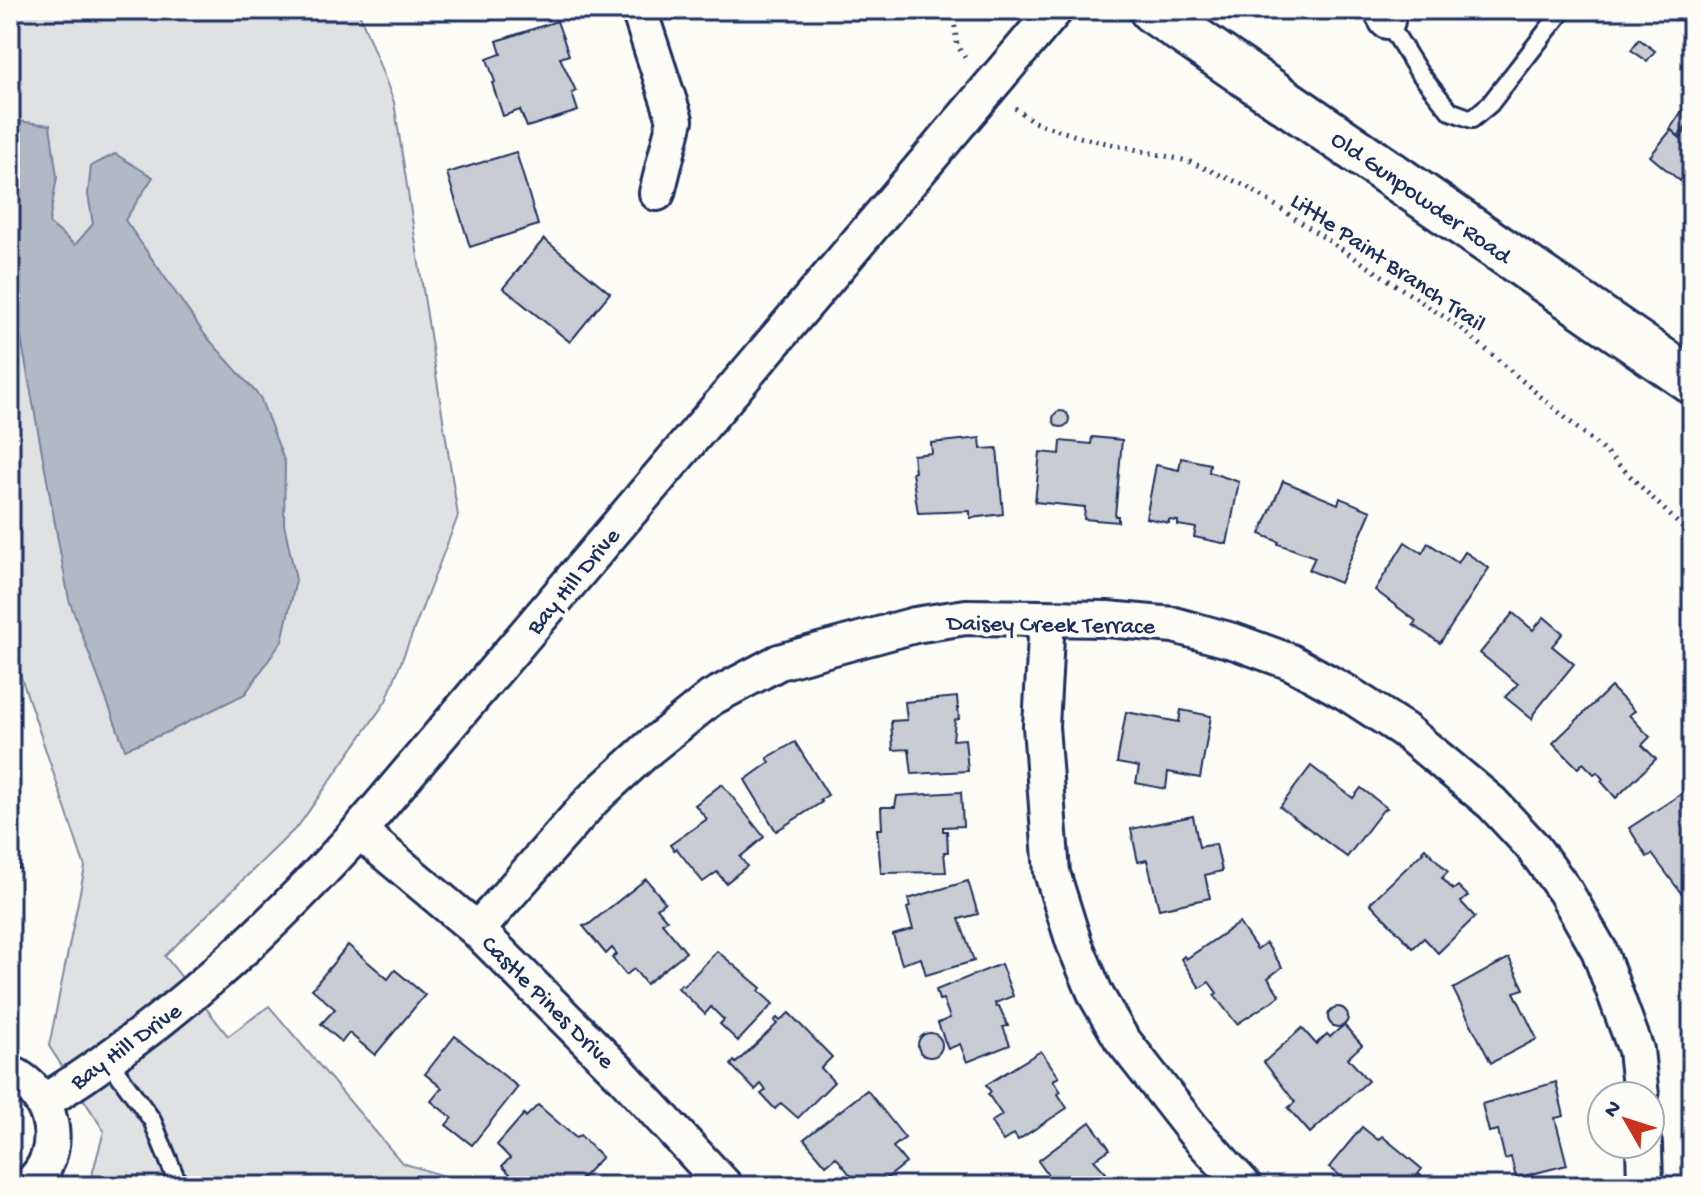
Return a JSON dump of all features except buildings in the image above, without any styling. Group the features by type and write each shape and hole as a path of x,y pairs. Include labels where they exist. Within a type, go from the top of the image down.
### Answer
{"main road":[{"name":"Old Gunpowder Road","path":"1152,10 1692,381"}],"street":[{"path":"639,10 675,120 657,193"},
{"name":"Bay Hill Drive","path":"44,1102 109,1061 171,1013 232,961 303,893 359,831 1055,10"},
{"name":"Daisey Creek Terrace","path":"477,930 593,799 649,748 711,698 779,662 915,625 966,617 1107,619 1174,625 1236,642 1291,662 1347,693 1404,730 1492,803 1532,846 1572,903 1599,950 1636,1050 1639,1080"},
{"path":"1047,619 1041,726 1052,873 1074,943 1096,995 1121,1038 1193,1130 1244,1186"},
{"name":"Castle Pines Drive","path":"359,831 477,930 621,1074 725,1186"},
{"path":"10,1073 31,1085 44,1102 51,1122 52,1143 46,1164 28,1186"},
{"path":"1644,1160 1645,1186"}],"lane":[{"path":"1384,16 1418,71 1450,111 1472,119 1490,104 1563,10"},
{"path":"109,1061 152,1120 179,1186"}],"path":[{"path":"953,10 957,45 974,71"},
{"name":"Little Paint Branch Trail","path":"1014,107 1034,122 1079,137 1188,161 1246,186 1461,328 1611,457 1692,537"}],"shaded area":[{"path":"10,10 358,10 394,102 458,516 386,701 299,825 165,956 228,1036 269,1006 402,1163 476,1186 89,1186 104,1131 49,1046 85,867 10,644"},
{"path":"17,121 50,125 57,177 49,223 75,245 93,224 88,194 91,166 115,154 153,177 125,220 205,335 260,397 285,463 284,524 296,580 282,641 245,694 168,732 125,749 69,600 10,278 10,125"}]}
